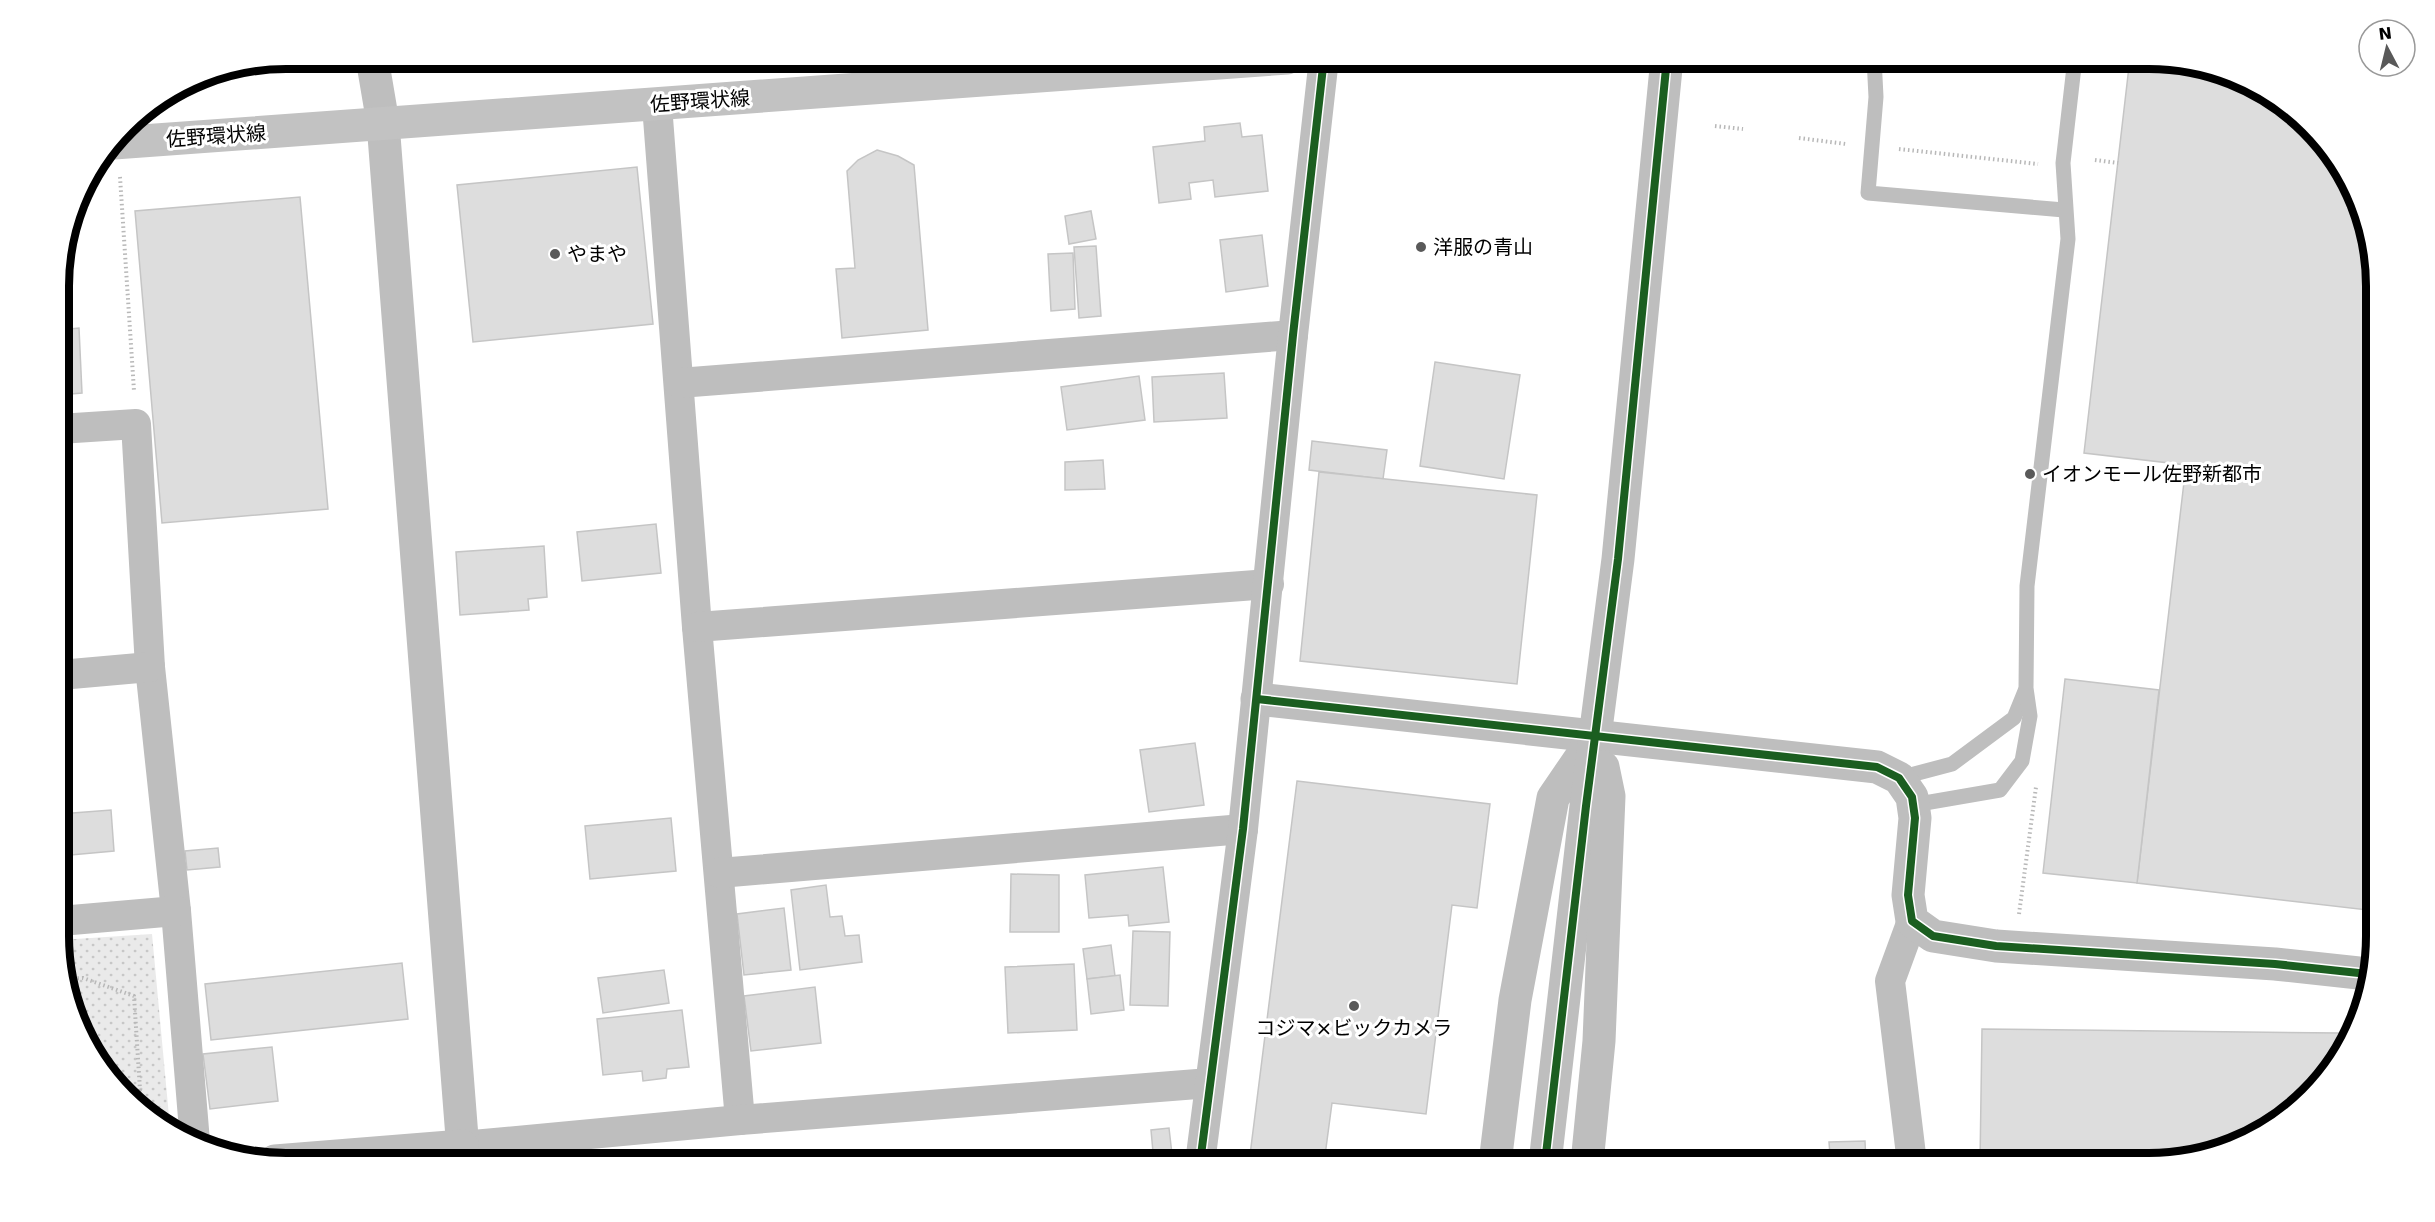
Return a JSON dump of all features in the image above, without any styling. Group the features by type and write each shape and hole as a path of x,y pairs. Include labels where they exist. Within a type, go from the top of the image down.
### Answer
{"main road":[{"name":"佐野環状線","path":"123,142 1140,69"}],"street":[{"path":"374,69 383,123 463,1153"},
{"path":"1201,1153 1243,829 1293,335 1323,69"},
{"path":"1546,1153 1618,559 1666,69"},
{"path":"657,105 697,627 740,1120"},
{"path":"679,383 1293,335"},
{"path":"69,428 136,424 150,667 176,911 194,1133"},
{"path":"697,627 1269,584"},
{"path":"69,674 150,667"},
{"path":"1257,699 1877,767 1906,791 1915,818 1908,895 1912,921 1890,981 1911,1153"},
{"path":"1588,1153 1599,1041 1609,796 1597,735"},
{"path":"1496,1153 1515,999 1553,798 1597,735"},
{"path":"719,873 1243,829"},
{"path":"69,920 176,911"},
{"path":"1912,921 1934,936 1996,946 2275,964 2363,973"},
{"path":"479,1153 740,1120 1210,1083"}],"lane":[{"path":"1875,69 1876,97 1868,193 2064,210"},
{"path":"1906,791 2000,790 2022,761 2030,716 2026,688 2027,586 2068,239 2064,210 2063,163 2069,69"},
{"path":"1906,791 1952,764 2014,718 2026,688"}],"path":[{"path":"1715,126 1743,129"},
{"path":"1799,138 1853,144"},
{"path":"1896,149 2044,164"},
{"path":"117,151 136,424"},
{"path":"2095,160 2118,163"},
{"path":"73,979 83,978 134,996 140,1090 135,1092"}],"shaded area":[{"path":"152,934 169,1119 132,1090 98,1045 76,992 69,939"}],"building":[{"name":"イオンモール佐野新都市","path":"2129,69 2163,69 2191,73 2245,91 2270,106 2303,132 2321,154 2344,190 2362,244 2366,272 2366,910 2137,883 2186,465 2084,453"},
{"path":"1240,123 1242,137 1262,135 1268,191 1215,197 1213,180 1189,183 1191,199 1159,203 1153,147 1205,141 1204,127"},
{"path":"877,150 898,156 914,165 928,330 842,338 836,269 855,268 847,171 858,160"},
{"name":"やまや","path":"637,167 653,324 473,342 457,185"},
{"path":"300,197 328,509 162,523 135,211"},
{"path":"1091,211 1096,239 1069,244 1065,216"},
{"path":"1262,235 1268,286 1226,292 1220,240"},
{"path":"1096,246 1101,316 1079,318 1074,247"},
{"path":"1073,253 1075,309 1051,311 1048,254"},
{"path":"79,328 82,393 69,394 69,329"},
{"path":"1435,362 1520,375 1504,479 1420,466"},
{"path":"1224,373 1227,418 1154,422 1152,377"},
{"path":"1139,376 1145,420 1067,430 1061,387"},
{"path":"1312,441 1387,450 1383,479 1309,470"},
{"path":"1103,460 1105,489 1065,490 1065,462"},
{"path":"1319,472 1537,495 1517,684 1300,661"},
{"path":"656,524 661,573 582,581 577,532"},
{"path":"544,546 547,597 528,599 529,610 460,615 456,552"},
{"path":"2065,679 2159,690 2137,883 2043,873"},
{"path":"1195,743 1204,805 1149,812 1140,750"},
{"name":"コジマ×ビックカメラ","path":"1297,781 1490,804 1477,908 1452,905 1426,1114 1332,1103 1325,1153 1250,1153"},
{"path":"111,810 114,851 69,855 69,813"},
{"path":"671,818 676,871 590,879 585,826"},
{"path":"218,848 220,867 187,870 185,851"},
{"path":"1163,867 1169,922 1129,926 1128,915 1089,918 1085,875"},
{"path":"1011,874 1059,875 1059,932 1010,932"},
{"path":"826,885 830,917 842,916 845,936 859,935 862,962 800,970 791,890"},
{"path":"784,908 791,970 744,975 737,914"},
{"path":"1133,931 1170,932 1168,1006 1130,1005"},
{"path":"1111,945 1115,976 1087,979 1083,949"},
{"path":"402,963 408,1019 211,1040 205,984"},
{"path":"1074,964 1077,1030 1008,1033 1005,967"},
{"path":"664,970 669,1003 603,1013 598,978"},
{"path":"1120,975 1124,1010 1091,1014 1087,979"},
{"path":"815,987 821,1043 751,1051 744,996"},
{"path":"682,1010 689,1067 667,1069 666,1078 643,1081 642,1071 603,1075 597,1019"},
{"path":"1982,1029 2339,1033 2337,1045 2303,1090 2258,1124 2205,1146 2163,1153 1980,1153"},
{"path":"272,1047 278,1101 210,1109 203,1054"},
{"path":"1169,1128 1172,1153 1153,1153 1151,1130"},
{"path":"1865,1141 1866,1153 1830,1153 1829,1142"}],"cycle path":[{"path":"1201,1153 1243,829 1293,335 1323,69"},
{"path":"1546,1153 1586,806 1618,559 1666,69"},
{"path":"1257,699 1877,767 1899,778 1912,797 1915,818 1908,895 1912,921 1933,936 1996,946 2275,964 2363,973"}],"place":[{"name":"洋服の青山","path":"1421,247"},
{"name":"やまや","path":"555,254"},
{"name":"イオンモール佐野新都市","path":"2030,474"},
{"name":"コジマ×ビックカメラ","path":"1354,1006"}]}
